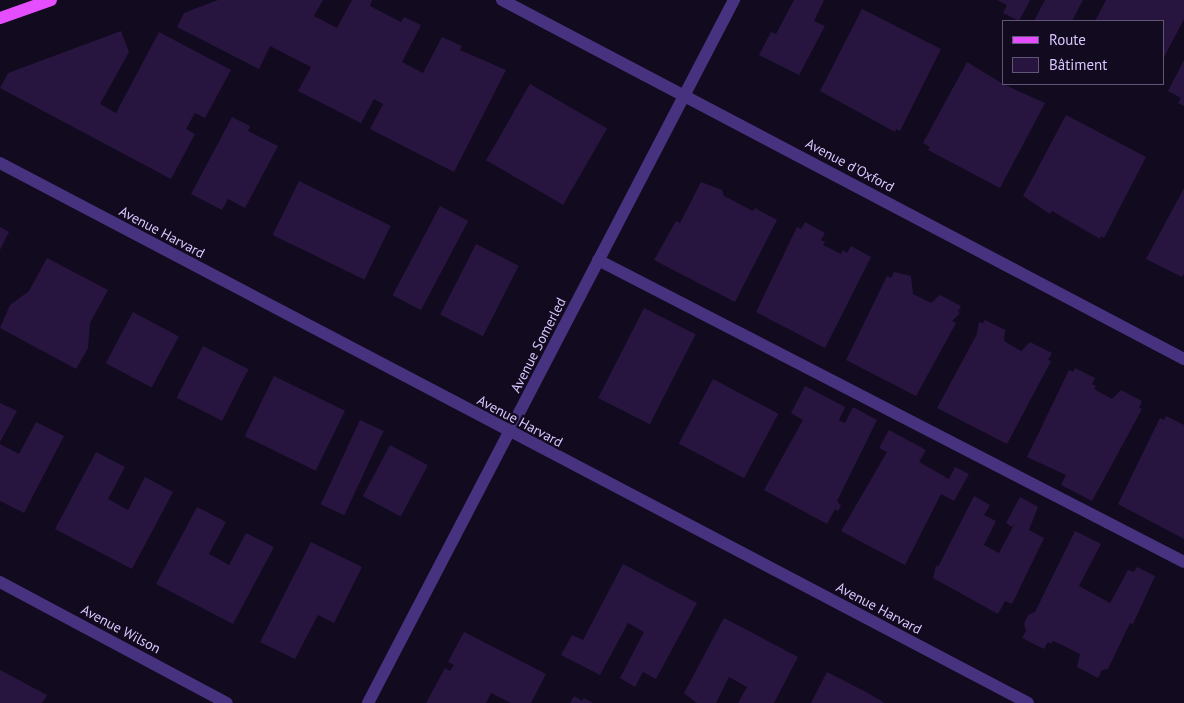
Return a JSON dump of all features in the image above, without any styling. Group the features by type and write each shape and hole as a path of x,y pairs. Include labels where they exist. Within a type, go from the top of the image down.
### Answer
{"main road":[{"path":"0,18 52,0"}],"street":[{"name":"Avenue d'Oxford","path":"502,0 684,94 1184,359"},
{"name":"Avenue Somerled","path":"368,703 511,432 598,260 734,0"},
{"name":"Avenue Harvard","path":"0,163 1028,703"},
{"path":"598,260 1184,562"},
{"name":"Avenue Wilson","path":"0,582 227,703"}],"building":[{"path":"218,0 323,0 314,16 337,28 352,0 372,0 370,6 401,22 404,17 421,25 402,62 423,73 442,37 462,46 460,50 506,70 454,172 370,129 383,104 374,99 361,123 298,91 311,67 270,46 259,69 177,27 184,13"},
{"path":"794,0 824,0 814,21 825,26 799,75 759,55 771,32 776,34"},
{"path":"997,0 1030,0 1020,20 1003,13 1007,5"},
{"path":"1045,0 1083,0 1073,20 1035,20"},
{"path":"1106,0 1184,0 1184,19 1164,57 1164,20 1096,20"},
{"path":"862,9 941,49 900,131 896,129 895,132 820,91"},
{"path":"121,31 129,52 100,104 116,113 159,32 231,70 205,118 195,113 186,129 195,134 171,179 0,88 8,73"},
{"path":"1184,60 1184,106 1178,103 1181,98 1168,91"},
{"path":"967,62 1002,85 1045,103 1000,188 928,150 930,147 923,143"},
{"path":"530,84 607,128 563,205 486,160"},
{"path":"1066,115 1146,157 1104,238 1101,236 1100,239 1052,211 1050,214 1023,196"},
{"path":"232,117 250,126 248,131 278,146 245,208 228,199 222,210 191,194"},
{"path":"299,181 391,226 364,280 273,235"},
{"path":"701,182 722,190 724,196 753,211 755,208 777,220 735,302 654,260 676,221 680,223"},
{"path":"1184,188 1184,274 1182,277 1146,259"},
{"path":"440,206 468,221 421,310 393,295"},
{"path":"805,222 825,233 821,240 825,242 823,245 841,254 843,250 847,253 851,246 871,257 825,348 756,312 797,227 801,229"},
{"path":"0,227 9,232 0,250"},
{"path":"476,244 519,266 483,336 440,314"},
{"path":"47,258 108,290 90,323 88,348 76,369 0,328 10,305 29,291"},
{"path":"894,272 911,276 913,294 931,303 940,295 961,306 958,312 960,313 952,321 956,323 916,396 846,360 887,276 891,278"},
{"path":"644,308 696,334 650,424 598,398"},
{"path":"133,312 179,336 152,388 106,363"},
{"path":"985,320 1005,330 1004,341 1021,351 1030,342 1052,353 1048,360 1051,361 1007,444 937,408 977,334 979,322 983,323"},
{"path":"203,346 248,369 222,421 177,398"},
{"path":"1075,368 1095,378 1092,384 1096,386 1094,389 1112,399 1121,390 1142,401 1139,408 1142,409 1092,501 1061,485 1066,475 1027,457 1069,370 1073,372"},
{"path":"274,376 345,411 316,471 245,436"},
{"path":"713,379 778,414 744,478 679,443"},
{"path":"805,386 845,407 839,420 845,423 853,407 877,420 837,501 841,506 838,511 835,509 827,524 764,490 803,420 791,413"},
{"path":"0,403 17,411 0,442"},
{"path":"1166,416 1184,425 1184,539 1118,504 1160,418 1164,420"},
{"path":"360,420 384,431 344,515 321,504"},
{"path":"36,422 64,436 24,513 0,501 0,444 19,454"},
{"path":"889,430 926,450 919,462 949,479 955,467 969,474 954,501 941,494 905,565 841,531 887,452 879,448"},
{"path":"390,445 428,465 401,516 363,496"},
{"path":"96,452 125,467 108,499 128,510 145,477 173,492 132,569 55,529"},
{"path":"974,496 990,505 984,515 996,521 984,545 999,553 1015,523 1012,527 1006,523 1020,497 1038,507 1029,530 1044,538 1012,604 1005,601 998,614 933,578 936,565 938,567"},
{"path":"197,507 226,522 209,554 229,565 246,533 274,547 233,624 156,584"},
{"path":"1075,531 1101,544 1079,586 1110,603 1128,570 1134,572 1137,567 1155,576 1133,624 1130,623 1108,669 1102,670 1098,678 1077,667 1080,654 1053,641 1051,644 1048,642 1044,649 1022,638 1026,631 1024,624 1028,615 1035,612"},
{"path":"311,542 362,567 334,623 318,615 295,659 260,642"},
{"path":"623,564 697,603 656,679 643,672 635,687 620,678 644,632 628,623 600,675 561,655 572,635 583,640"},
{"path":"724,618 798,657 774,703 738,703 747,687 729,677 716,703 697,703 684,693"},
{"path":"464,632 546,674 531,703 511,703 491,693 486,703 426,703 445,668 450,671 454,665 448,662"},
{"path":"0,670 47,695 42,703 0,703"},
{"path":"827,672 864,691 885,703 811,703"},
{"path":"574,696 582,701 584,698 593,703 570,703"}]}
